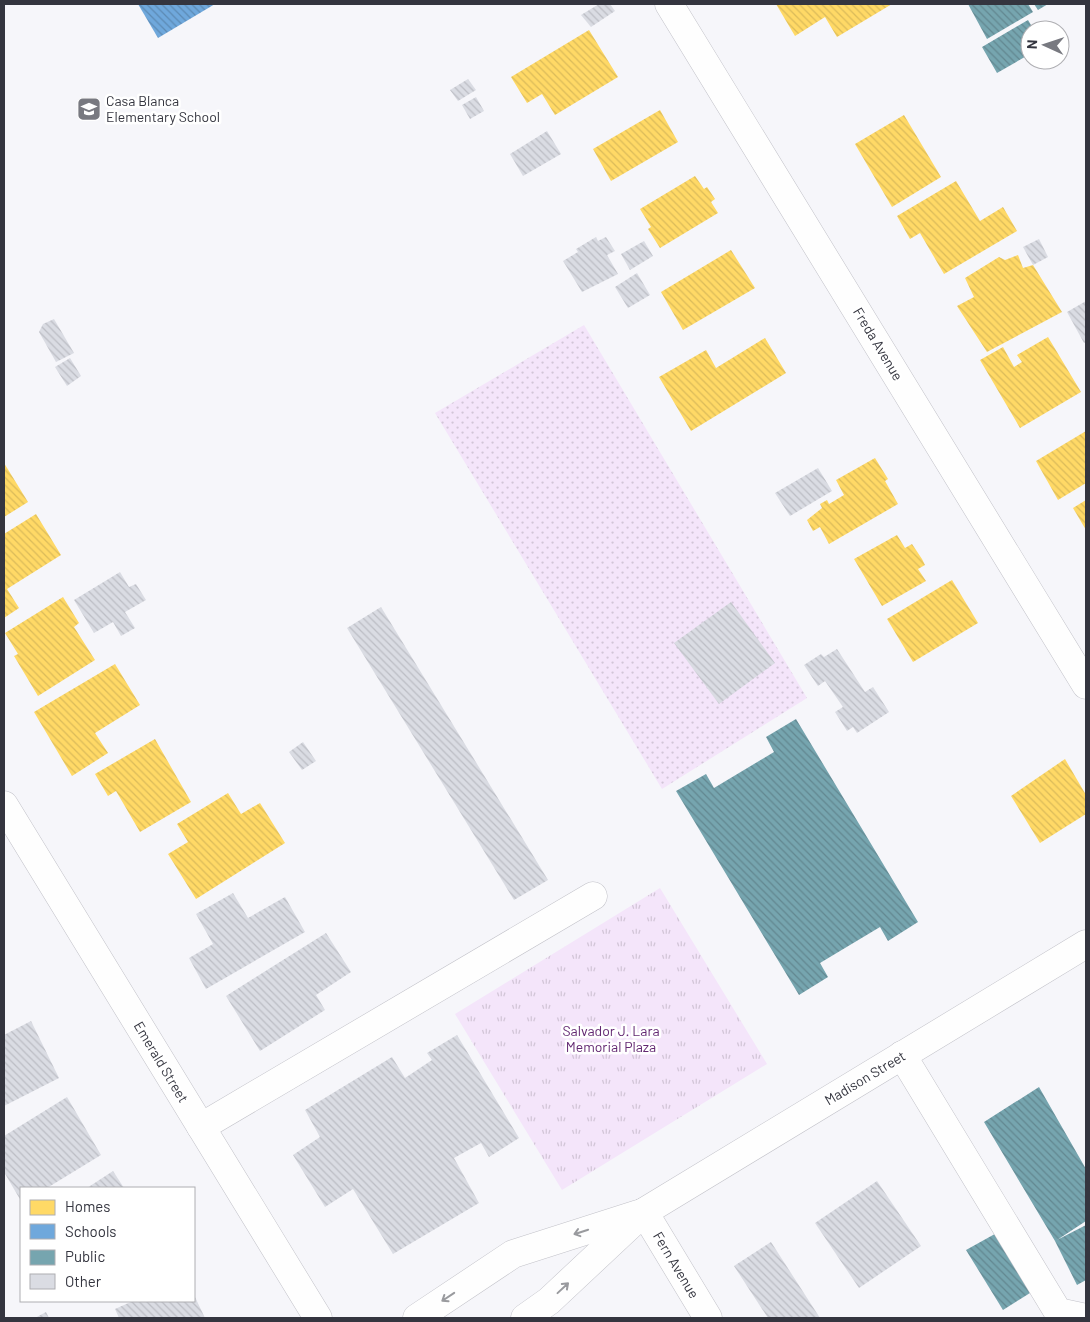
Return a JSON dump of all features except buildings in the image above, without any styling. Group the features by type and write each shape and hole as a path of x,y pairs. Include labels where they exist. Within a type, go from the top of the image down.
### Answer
{"street":[{"name":"Freda Avenue","path":"669,4 1086,685"},
{"name":"Emerald Street","path":"4,805 318,1318"},
{"path":"201,1127 593,896"},
{"name":"Madison Street","path":"525,1318 549,1301 644,1212 1086,944"},
{"path":"902,1055 1058,1312 1086,1318"},
{"name":"Madison Street","path":"417,1318 513,1254 644,1212"},
{"name":"Fern Avenue","path":"644,1212 708,1318"}],"green space":[{"path":"584,325 807,698 662,789 435,413"},
{"name":"Salvador J. Lara Memorial Plaza","path":"660,888 767,1064 562,1190 455,1014"}],"place":[{"name":"Casa Blanca Elementary School","path":"89,109"}]}
